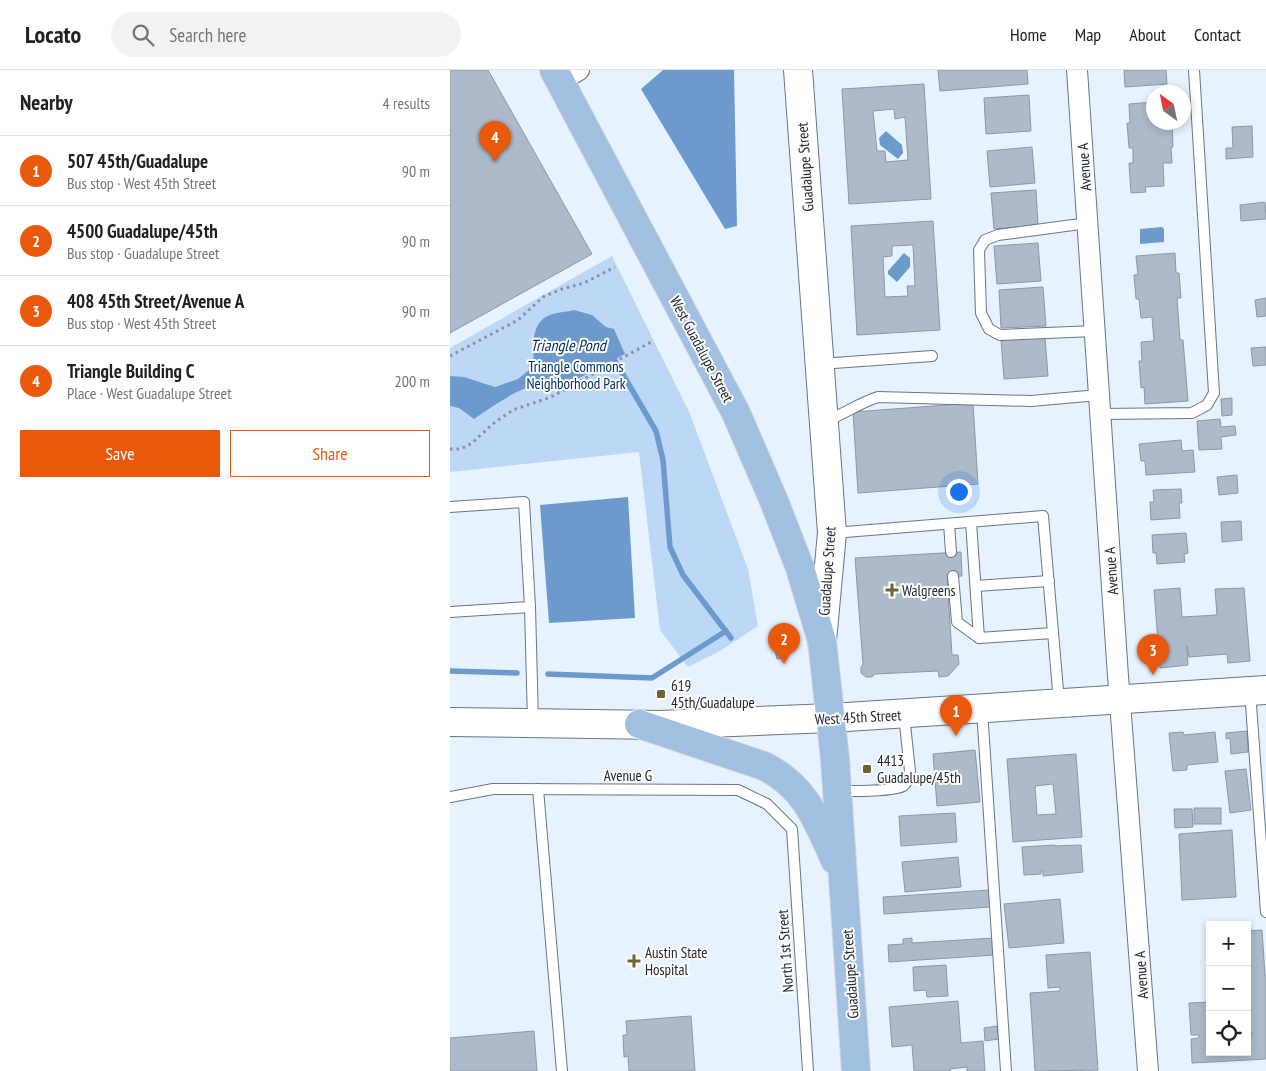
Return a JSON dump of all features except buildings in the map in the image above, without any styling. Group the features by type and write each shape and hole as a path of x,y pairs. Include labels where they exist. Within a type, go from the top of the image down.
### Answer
{"main road":[{"name":"Guadalupe Street","path":"798,70 832,533 822,641 837,791 856,1071"},
{"name":"West Guadalupe Street","path":"565,74 736,413 774,501 800,568 822,641"},
{"name":"West 45th Street","path":"450,722 639,724 831,718 1258,690"},
{"path":"639,724 764,766 778,773 802,795 814,814 843,879"}],"street":[{"name":"Avenue A","path":"1077,70 1120,700 1148,1071"}],"lane":[{"path":"824,422 878,397 1100,404 1172,414 1192,413 1207,405 1214,393 1194,70"},
{"path":"1088,223 998,235 985,240 979,250 981,313 988,329 1000,334 1095,331"},
{"path":"820,364 932,356"},
{"path":"450,507 524,502 530,607 533,723"},
{"path":"832,533 1043,516 1060,703"},
{"path":"972,522 979,638"},
{"path":"949,524 951,552"},
{"path":"953,576 957,622 979,638 1053,633"},
{"path":"976,586 1049,581"},
{"path":"450,612 530,607"},
{"path":"1258,690 1266,912"},
{"path":"982,708 1006,1071"},
{"path":"837,791 886,789 902,786 908,780 910,771 904,714"},
{"name":"Avenue G","path":"450,797 493,789 738,790 767,804 792,830"},
{"path":"538,789 562,1071"},
{"name":"North 1st Street","path":"792,830 808,1071"}],"path":[{"path":"450,356 518,320 543,297 584,283 615,267"},
{"path":"450,449 461,449 472,443 495,422 513,410 551,397 653,341"}],"green space":[{"name":"Triangle Commons Neighborhood Park","path":"612,256 690,414 748,569 758,626 720,651 688,667 660,630 639,452 450,472 450,348"}],"water":[{"path":"663,70 734,70 737,226 725,229 641,89"},
{"path":"886,131 902,145 903,153 898,159 880,145 879,138"},
{"path":"1162,227 1164,229 1164,242 1140,244 1140,229"},
{"path":"904,253 910,258 910,267 897,282 888,274 888,271"},
{"name":"Triangle Pond","path":"574,310 592,315 606,327 614,329 625,354 566,385 541,384 517,392 474,419 459,408 450,406 450,376 464,377 495,387 518,379 534,366 534,337 539,324 550,315"},
{"path":"628,497 635,618 549,623 540,505"}],"waterway":[{"path":"607,357 614,359 656,431 663,460 670,547 683,575 731,638"},
{"path":"548,674 652,678 726,631"},
{"path":"450,671 517,673"}],"place":[{"name":"Triangle Building C","path":"495,162"},
{"name":"Walgreens","path":"892,590"},
{"name":"4500 Guadalupe/45th","path":"784,664"},
{"name":"408 45th Street/Avenue A","path":"1153,675"},
{"name":"619 45th/Guadalupe","path":"661,694"},
{"name":"507 45th/Guadalupe","path":"956,736"},
{"name":"4413 Guadalupe/45th","path":"867,769"},
{"name":"Austin State Hospital","path":"634,961"}]}
